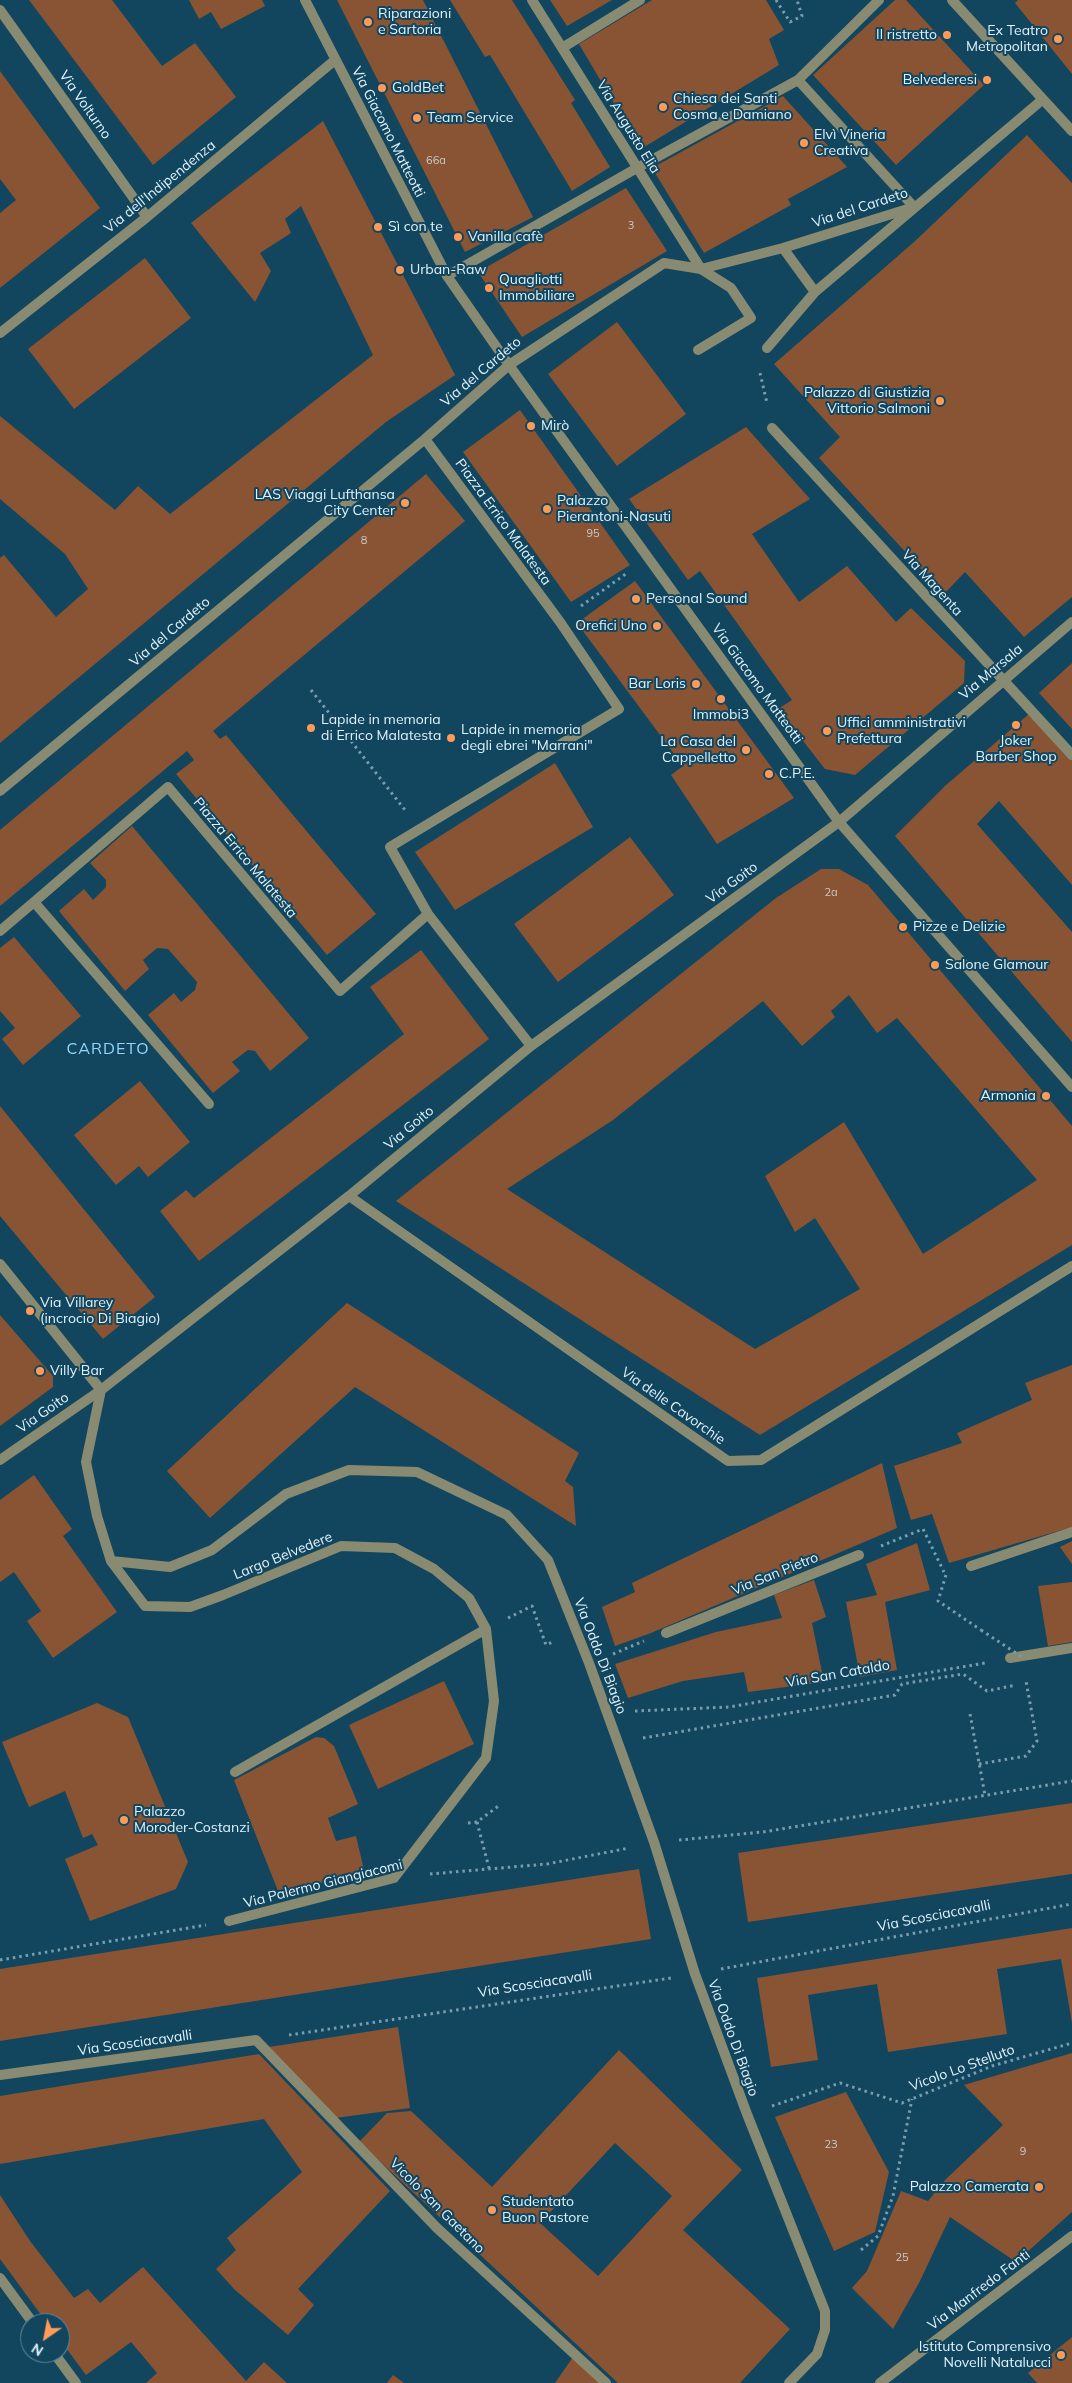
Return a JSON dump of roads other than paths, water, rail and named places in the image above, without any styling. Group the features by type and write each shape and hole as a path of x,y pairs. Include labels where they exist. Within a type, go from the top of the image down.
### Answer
{"street":[{"name":"Via Giacomo Matteotti","path":"305,0 447,276 509,364 839,822 1072,1087"},
{"name":"Via Augusto Elia","path":"532,0 701,269"},
{"path":"562,48 640,0"},
{"path":"447,276 637,168 798,80 879,0"},
{"path":"952,0 1072,131"},
{"name":"Via Volturno","path":"0,10 147,217"},
{"name":"Via dell'Indipendenza","path":"0,333 147,217 335,60"},
{"path":"767,348 815,292 914,207 798,80"},
{"name":"Via del Cardeto","path":"0,791 424,439 509,364 664,263 701,269 783,248 914,207 1042,100"},
{"path":"783,248 815,292"},
{"path":"698,350 751,318 731,288 701,269"},
{"name":"Via Magenta","path":"772,428 1001,680 1072,755"},
{"name":"Piazza Errico Malatesta","path":"424,439 560,622 619,709 390,846 428,914 531,1046"},
{"name":"Via Marsala","path":"839,822 1001,680 1072,622"},
{"name":"Piazza Errico Malatesta","path":"0,931 168,787 340,991 428,914"},
{"name":"Via Goito","path":"0,1460 101,1390 349,1196 531,1046 839,822"},
{"path":"34,902 208,1104"},
{"name":"Via delle Cavorchie","path":"349,1196 728,1461 761,1460 1072,1266"},
{"path":"0,1264 101,1390 86,1462 97,1516 111,1561"},
{"name":"Via Oddo Di Biagio","path":"111,1561 170,1567 212,1550 286,1494 349,1470 417,1472 507,1516 548,1560 578,1633 654,1842 695,1974 747,2114 825,2311 825,2330 817,2354 789,2383"},
{"path":"971,1566 1072,1532"},
{"name":"Largo Belvedere","path":"111,1561 145,1606 190,1606 223,1595 341,1546 395,1548 434,1569 469,1598 486,1629 494,1701 486,1758 394,1878"},
{"name":"Via San Pietro","path":"666,1633 859,1555"},
{"path":"235,1772 486,1629"},
{"path":"1010,1658 1072,1648"},
{"name":"Via Palermo Giangiacomi","path":"229,1921 394,1878"},
{"name":"Via Scosciacavalli","path":"0,2075 256,2040"},
{"name":"Vicolo San Gaetano","path":"256,2040 438,2228 606,2383"},
{"name":"Via Manfredo Fanti","path":"882,2382 1072,2236"},
{"path":"0,2278 25,2313"},
{"path":"61,2363 76,2383"}],"place":[{"name":"Riparazioni e Sartoria","path":"368,22"},
{"name":"Il ristretto","path":"947,35"},
{"name":"Ex Teatro Metropolitan","path":"1058,39"},
{"name":"Belvederesi","path":"987,80"},
{"name":"GoldBet","path":"382,88"},
{"name":"Chiesa dei Santi Cosma e Damiano","path":"663,107"},
{"name":"Team Service","path":"417,118"},
{"name":"Elvì Vineria Creativa","path":"804,143"},
{"name":"Sì con te","path":"378,227"},
{"name":"Vanilla cafè","path":"458,237"},
{"name":"Urban-Raw","path":"400,270"},
{"name":"Quagliotti Immobiliare","path":"489,288"},
{"name":"Palazzo di Giustizia Vittorio Salmoni","path":"940,401"},
{"name":"Mirò","path":"531,426"},
{"name":"LAS Viaggi Lufthansa City Center","path":"405,503"},
{"name":"Palazzo Pierantoni-Nasuti","path":"547,509"},
{"name":"Personal Sound","path":"636,599"},
{"name":"Orefici Uno","path":"657,626"},
{"name":"Bar Loris","path":"696,684"},
{"name":"Immobi3","path":"721,699"},
{"name":"Joker Barber Shop","path":"1016,725"},
{"name":"Lapide in memoria di Errico Malatesta","path":"311,728"},
{"name":"Uffici amministrativi Prefettura","path":"827,731"},
{"name":"Lapide in memoria degli ebrei \"Marrani\"","path":"451,738"},
{"name":"La Casa del Cappelletto","path":"746,750"},
{"name":"C.P.E.","path":"769,774"},
{"name":"Pizze e Delizie","path":"903,927"},
{"name":"Salone Glamour","path":"935,965"},
{"name":"Armonia","path":"1046,1096"},
{"name":"Via Villarey (incrocio Di Biagio)","path":"30,1311"},
{"name":"Villy Bar","path":"40,1371"},
{"name":"Palazzo Moroder-Costanzi","path":"124,1820"},
{"name":"Palazzo Camerata","path":"1039,2187"},
{"name":"Studentato Buon Pastore","path":"492,2210"},
{"name":"Istituto Comprensivo Novelli Natalucci","path":"1061,2355"}],"district":[{"name":"CARDETO","path":"108,1049"}]}
